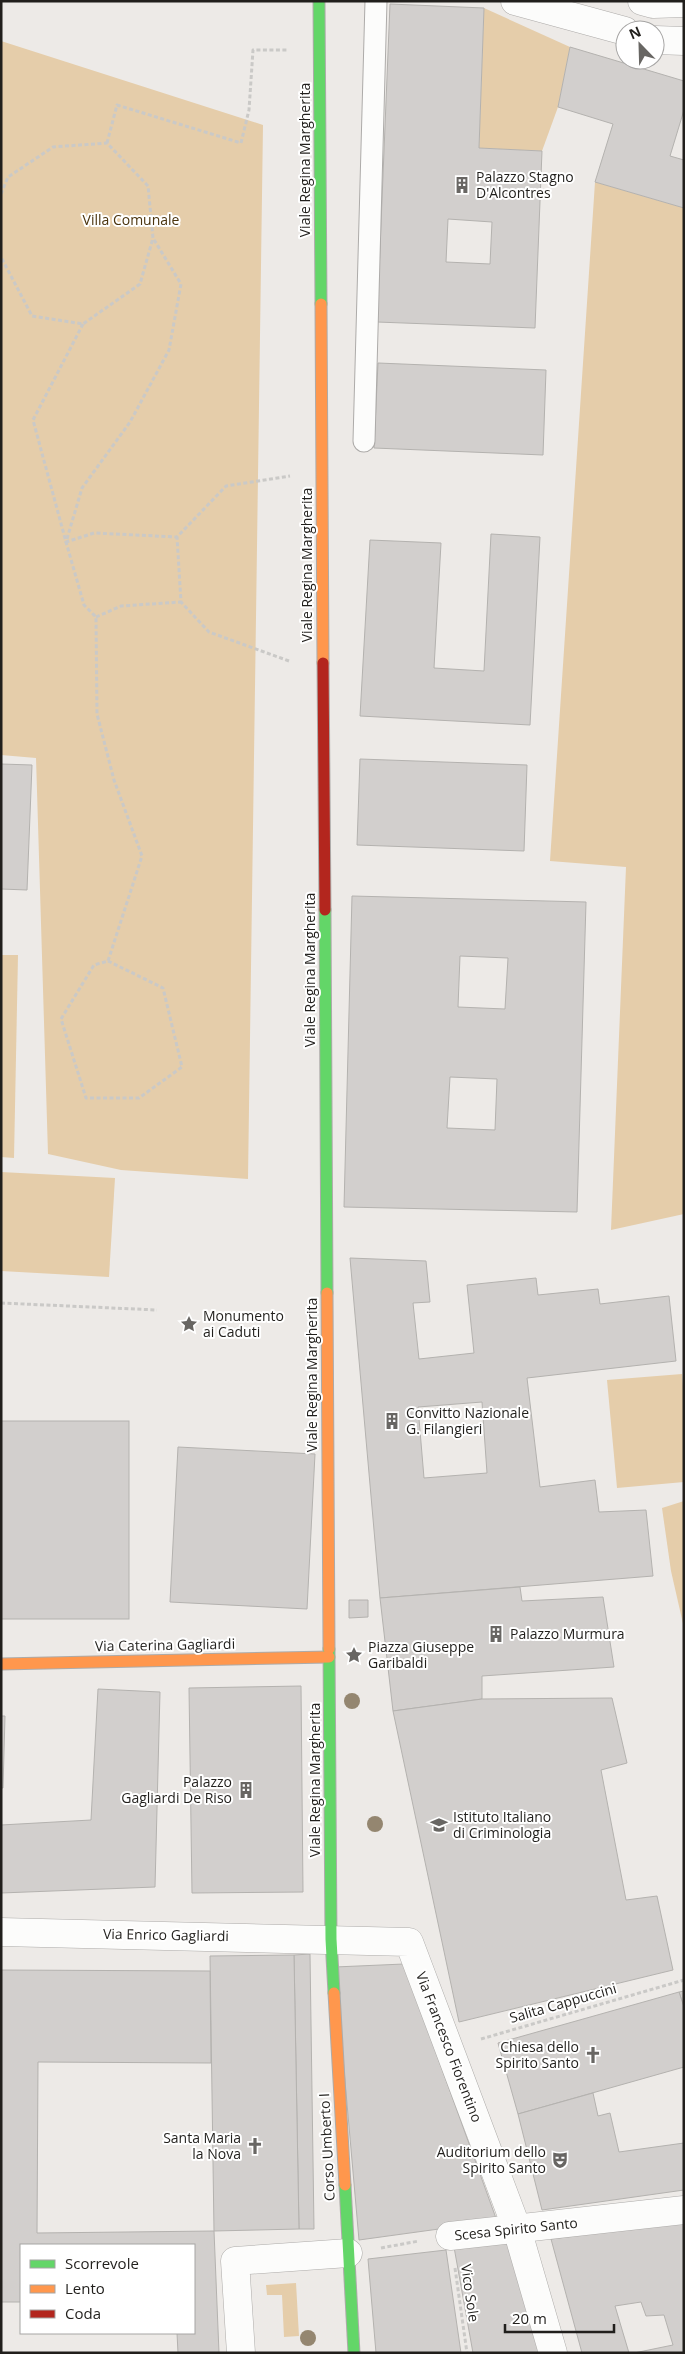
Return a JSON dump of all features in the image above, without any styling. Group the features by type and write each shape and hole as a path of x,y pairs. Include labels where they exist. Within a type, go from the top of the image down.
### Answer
{"street":[{"name":"Viale Regina Margherita","path":"319,1 331,1939"},
{"path":"515,1 615,28"},
{"path":"650,2 684,3"},
{"path":"665,40 684,40"},
{"name":"Via Caterina Gagliardi","path":"1,1664 329,1657"},
{"name":"Via Enrico Gagliardi","path":"1,1932 331,1939"},
{"name":"Via Francesco Fiorentino","path":"331,1939 409,1942 517,2229 553,2353"},
{"name":"Corso Umberto I","path":"331,1939 354,2353"},
{"name":"Scesa Spirito Santo","path":"450,2236 684,2210"},
{"path":"241,2353 235,2261 348,2253"}],"lane":[{"path":"364,441 376,1"}],"path":[{"path":"107,143 118,105 241,143 249,110 254,50 296,50"},
{"path":"1,194 8,176 53,147 107,143"},
{"path":"107,143 148,186 153,238 140,284 84,324 33,420 84,605 96,617 97,714 114,780 142,856 108,961"},
{"path":"66,542 82,488 130,422 169,350 181,284 153,238"},
{"path":"1,257 32,316 84,324"},
{"path":"289,661 209,632 181,602 177,537 226,486 291,476"},
{"path":"66,542 94,533 177,537"},
{"path":"96,617 121,606 181,602"},
{"path":"108,961 163,988 182,1067 139,1098 86,1098 61,1019 94,965 108,961"},
{"path":"1,1303 157,1310"},
{"name":"Salita Cappuccini","path":"449,2048 684,1980"},
{"name":"Scesa Spirito Santo","path":"348,2253 450,2236"},
{"name":"Vico Sole","path":"450,2236 467,2353"}],"green space":[{"path":"484,8 570,47 558,107 542,151 479,148"},
{"name":"Villa Comunale","path":"1,41 263,125 248,1179 121,1170 48,1154 36,758 1,755"},
{"path":"595,182 684,208 684,1214 611,1230 626,867 550,861"},
{"path":"1,955 18,955 14,1158 1,1157"},
{"path":"1,1172 115,1178 109,1277 1,1271"},
{"path":"682,1374 684,1399 684,1482 617,1488 607,1380"},
{"path":"684,1501 684,1628 671,1571 662,1508"},
{"path":"296,2283 299,2336 284,2337 282,2295 267,2295 266,2285"}],"building":[{"name":"Palazzo Stagno D'Alcontres","path":"390,4 484,8 479,148 542,151 535,328 377,322","holes":["448,219 492,222 490,264 446,262"]},
{"path":"570,47 615,60 615,70 647,70 684,81 684,110 670,156 684,160 684,208 595,182 613,124 558,107"},
{"path":"378,363 546,370 543,455 374,448"},
{"path":"491,534 540,537 530,725 360,716 370,540 441,543 434,668 484,671"},
{"path":"360,759 527,765 524,851 357,845"},
{"path":"1,764 32,765 27,890 1,889"},
{"path":"352,896 586,902 577,1212 344,1207","holes":["460,956 508,958 505,1009 458,1007","450,1077 497,1079 495,1130 447,1128"]},
{"name":"Convitto Nazionale G. Filangieri","path":"350,1258 426,1261 430,1302 413,1303 419,1359 474,1353 467,1285 536,1278 538,1295 598,1289 600,1304 669,1296 676,1361 527,1378 540,1487 595,1480 599,1512 646,1510 653,1576 380,1598","holes":["482,1402 487,1473 424,1478 418,1407"]},
{"path":"1,1421 129,1421 129,1619 1,1619"},
{"path":"178,1447 315,1454 307,1609 170,1602"},
{"name":"Palazzo Murmura","path":"520,1587 522,1601 603,1597 614,1667 482,1676 482,1699 393,1711 380,1598"},
{"path":"349,1600 368,1600 368,1617 349,1618"},
{"name":"Palazzo Gagliardi De Riso","path":"301,1686 303,1892 192,1893 189,1688"},
{"path":"98,1689 160,1692 155,1887 1,1893 1,1825 91,1820"},
{"path":"612,1698 627,1763 601,1770 626,1900 657,1896 673,1970 459,2022 393,1711 482,1699"},
{"path":"1,1716 5,1716 3,1788 1,1788"},
{"path":"310,1954 314,2229 299,2229 294,1955"},
{"name":"Santa Maria la Nova","path":"294,1955 299,2229 214,2231 210,1956"},
{"path":"404,1964 497,2221 359,2240 335,1967"},
{"path":"1,1970 210,1971 211,2063 38,2062 37,2233 214,2231 219,2353 178,2353 177,2334 195,2334 195,2244 20,2244 20,2302 1,2302"},
{"path":"684,1991 684,2007 679,1992"},
{"name":"Chiesa dello Spirito Santo","path":"679,1992 684,2007 684,2067 518,2114 498,2043"},
{"path":"593,2093 598,2116 610,2113 619,2152 684,2143 684,2190 542,2210 518,2114"},
{"path":"684,2221 684,2353 634,2353 673,2345 664,2315 646,2316 641,2302 615,2306 629,2353 582,2353 551,2239"},
{"path":"508,2242 541,2353 473,2353 454,2247"},
{"path":"446,2250 461,2353 376,2353 368,2259"}],"traffic: fast":[{"path":"319,1 321,304"},
{"path":"325,910 327,1293"},
{"path":"329,1649 331,1939 334,1993"},
{"path":"345,2185 354,2353"}],"traffic: slow":[{"path":"321,304 323,663"},
{"path":"327,1293 329,1649"},
{"path":"1,1664 329,1657"},
{"path":"334,1993 345,2185"}],"traffic: jam":[{"path":"323,663 325,910"}],"place":[{"name":"Palazzo Stagno D'Alcontres","path":"462,185"},
{"name":"Monumento ai Caduti","path":"189,1324"},
{"name":"Convitto Nazionale G. Filangieri","path":"392,1421"},
{"name":"Palazzo Murmura","path":"496,1634"},
{"name":"Piazza Giuseppe Garibaldi","path":"354,1655"},
{"name":"Palazzo Gagliardi De Riso","path":"246,1790"},
{"name":"Istituto Italiano di Criminologia","path":"439,1825"},
{"name":"Chiesa dello Spirito Santo","path":"593,2055"},
{"name":"Santa Maria la Nova","path":"255,2146"},
{"name":"Auditorium dello Spirito Santo","path":"560,2160"}]}
